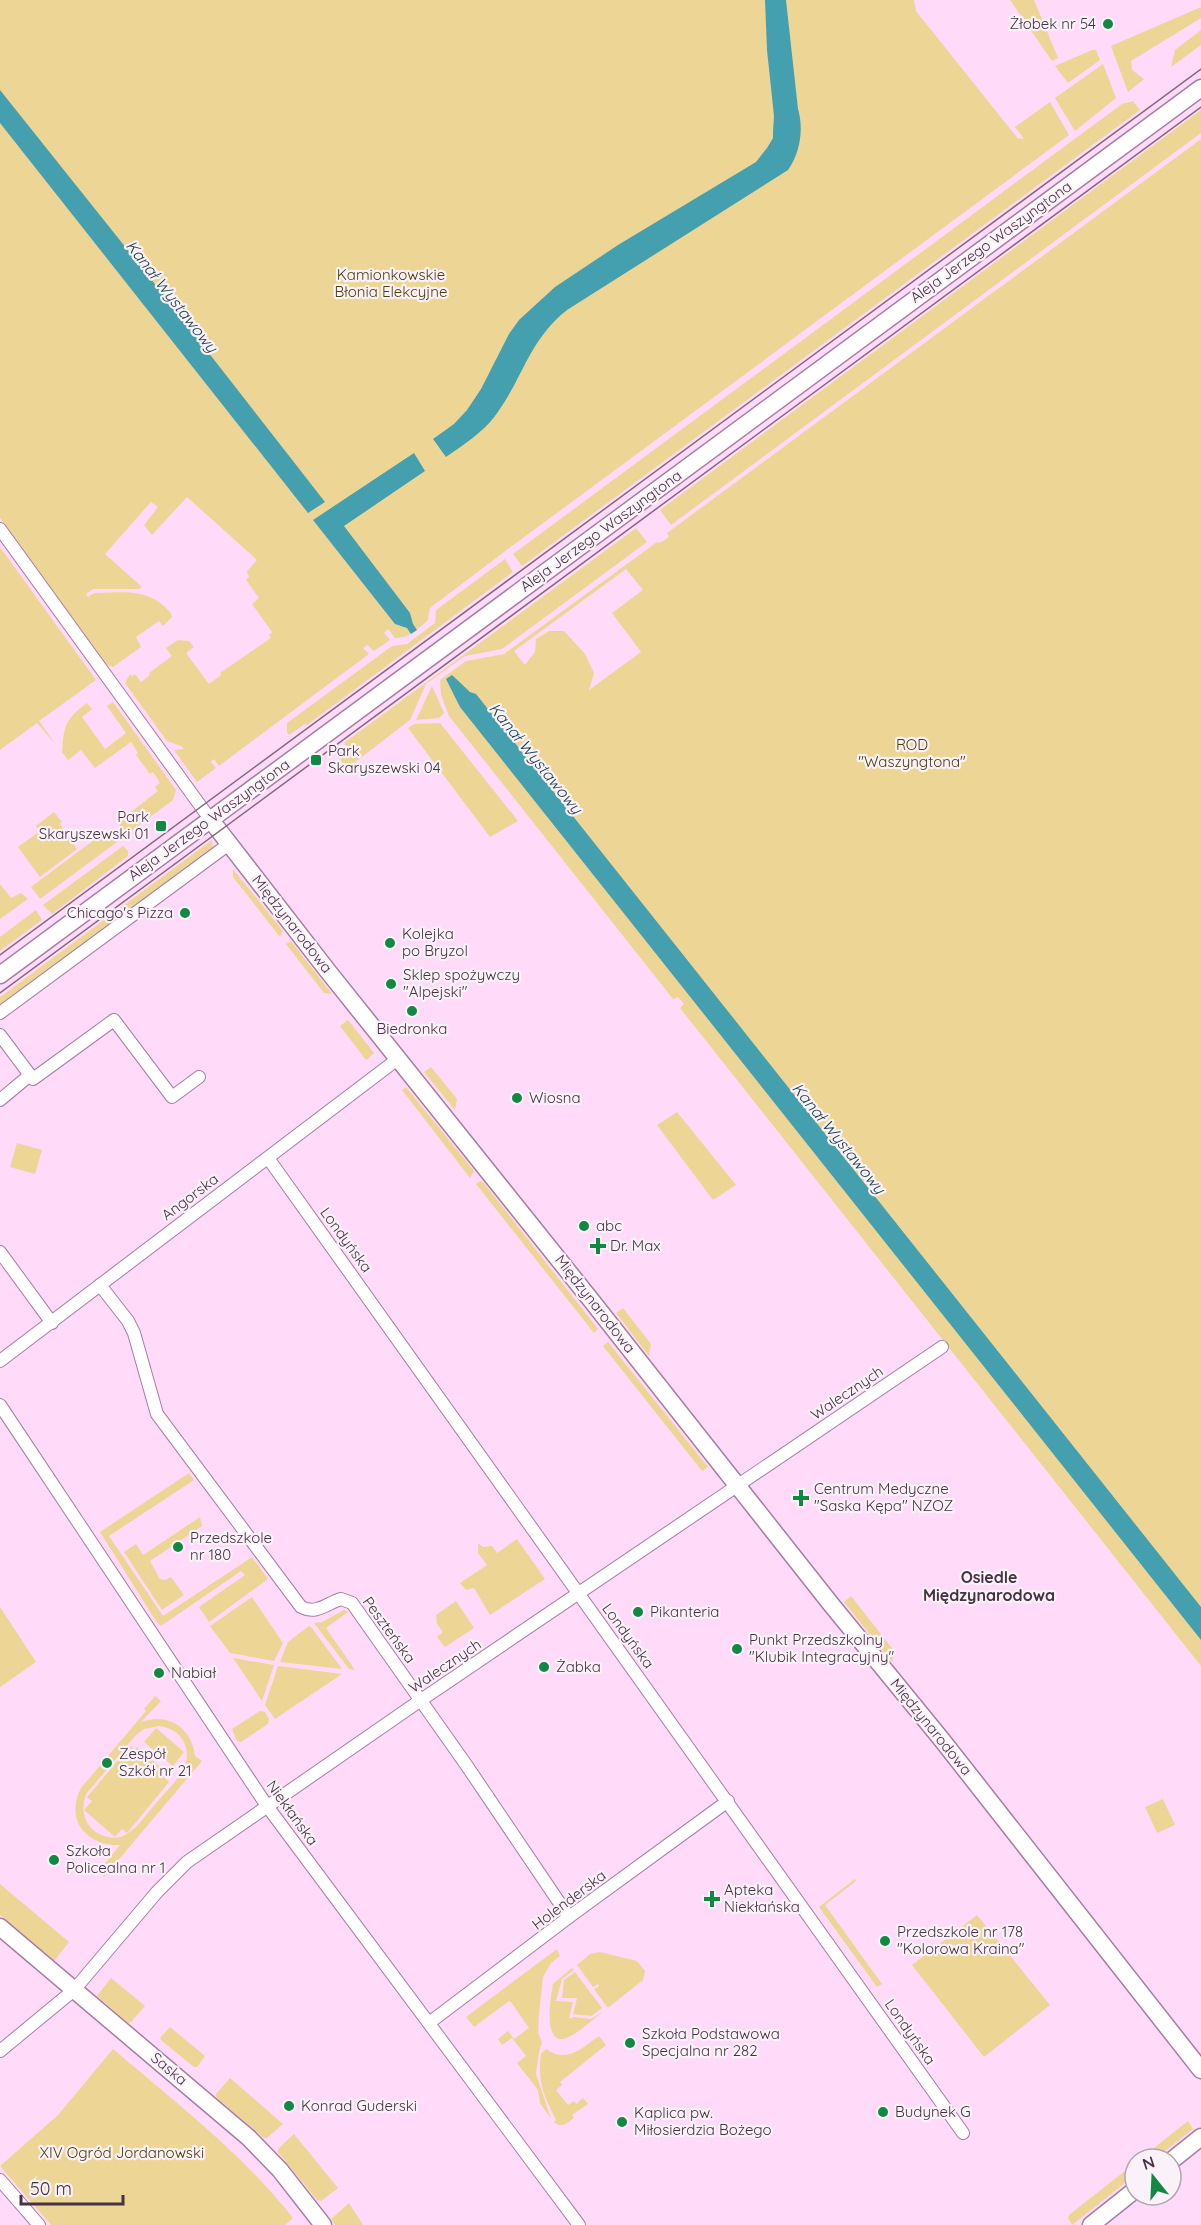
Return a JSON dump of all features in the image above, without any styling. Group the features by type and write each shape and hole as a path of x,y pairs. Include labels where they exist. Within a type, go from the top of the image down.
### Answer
{"street":[{"name":"Aleja Jerzego Waszyngtona","path":"0,975 1201,88"},
{"name":"Międzynarodowa","path":"0,530 229,844 737,1486 942,1740 1201,2070"},
{"name":"Aleja Jerzego Waszyngtona","path":"0,1013 229,844"},
{"path":"0,1035 33,1079 114,1020 172,1097 199,1077"},
{"name":"Angorska","path":"0,1361 399,1058"},
{"path":"0,1100 30,1075"},
{"name":"Londyńska","path":"268,1158 963,2133"},
{"path":"0,1251 52,1323"},
{"name":"Peszteńska","path":"100,1285 128,1321 134,1333 158,1414 301,1607 306,1610 318,1609 342,1599 350,1601 421,1700 569,1917"},
{"name":"Walecznych","path":"0,2051 74,1990 157,1892 187,1862 421,1700 942,1347"},
{"name":"Niekłańska","path":"0,1405 267,1806 579,2225"},
{"name":"Holenderska","path":"429,2023 728,1801"},
{"name":"Saska","path":"0,1928 262,2151 291,2182 323,2225"},
{"path":"1183,2151 1201,2137"},
{"path":"0,2180 39,2225"},
{"path":"1091,2225 1123,2200"}],"green space":[{"name":"Kamionkowskie Błonia Elekcyjne","path":"0,0 914,0 916,11 1016,138 1024,139 1015,127 1050,102 1069,135 430,608 428,620 409,635 395,638 388,629 384,633 390,640 374,651 367,645 363,648 369,654 219,766 214,759 211,762 216,768 197,782 174,750 184,749 167,741 125,683 130,674 132,676 135,674 141,682 150,675 149,673 172,656 166,648 178,640 189,641 194,647 186,653 209,684 221,675 220,673 271,638 269,635 272,632 252,604 259,598 246,580 249,577 247,571 257,560 187,497 152,535 144,525 158,507 151,502 105,554 142,587 139,589 93,589 86,594 88,597 94,593 122,592 148,596 164,606 172,617 163,626 159,621 136,637 141,647 113,667 105,664 0,518"},
{"path":"1010,0 1034,0 1058,58 1052,61"},
{"path":"1201,7 1201,18 1131,61 1132,70 1144,79 1128,92 1111,46"},
{"path":"1201,30 1201,45 1171,67 1175,50"},
{"path":"1096,50 1100,60 1068,83 1055,66"},
{"path":"1103,64 1116,98 1075,131 1055,98"},
{"path":"1133,101 1140,110 522,566 513,554 1122,104"},
{"path":"1201,110 1201,133 671,525 660,510"},
{"name":"ROD \"Waszyngtona\"","path":"1201,139 1201,1666 680,1008 684,1004 678,997 673,999 449,716 441,695 440,680 466,661 504,654 657,542 660,543 669,537 667,533","holes":["626,569 643,590 612,613 641,652 589,690 594,673 585,654 564,631 549,631 536,639 535,652 525,665 514,651"]},
{"path":"636,528 647,542 502,649 465,656 426,684 410,720 350,766 343,764 338,755 348,748 344,743"},
{"path":"0,547 96,680 39,721 56,745 37,723 0,750"},
{"path":"505,559 513,572 307,725 305,724 289,735 287,723 392,646 407,644 435,623 436,610"},
{"path":"432,686 444,713 439,718 416,720"},
{"path":"113,702 176,790 173,800 126,835 118,822 158,791 155,787 160,783 153,772 150,774 136,755 138,753 131,742 95,768 81,750 68,760 62,752 67,724 74,714 87,703 92,709 82,717 105,749 126,733 107,706"},
{"path":"440,723 518,821 490,837 408,728 414,724"},
{"path":"54,812 77,849 40,877 18,847 40,831 36,826"},
{"path":"102,834 107,840 113,836 117,842 40,899 31,887"},
{"path":"212,840 213,849 0,1006 0,997"},
{"path":"123,846 128,851 128,856 52,914 43,905"},
{"path":"233,869 283,931 280,937 233,877"},
{"path":"0,884 11,898 21,893 28,899 0,919"},
{"path":"36,910 42,920 0,951 0,937"},
{"path":"291,941 332,994 324,993 286,944"},
{"path":"348,1020 374,1053 366,1060 340,1026"},
{"path":"431,1067 457,1099 455,1110 424,1072"},
{"path":"406,1087 474,1171 470,1178 402,1090"},
{"path":"677,1112 736,1185 713,1200 657,1125"},
{"path":"17,1143 42,1150 35,1174 10,1167"},
{"path":"480,1181 598,1329 594,1333 476,1184"},
{"path":"623,1308 651,1344 649,1356 616,1313"},
{"path":"608,1342 708,1467 702,1471 603,1346"},
{"path":"189,1473 194,1480 109,1536 163,1616 252,1557 268,1579 209,1622 199,1607 245,1575 241,1571 161,1626 100,1532"},
{"path":"200,1517 202,1526 150,1561 160,1579 165,1580 171,1577 184,1595 162,1610 124,1552 136,1544 143,1555"},
{"path":"517,1539 545,1579 490,1615 474,1588 466,1590 460,1583 487,1565 478,1553 478,1543 483,1547 492,1546 497,1553"},
{"path":"851,1596 895,1652 892,1662 844,1602"},
{"path":"252,1597 283,1643 274,1661 230,1653 210,1626"},
{"path":"456,1601 474,1628 445,1647 437,1637 443,1632 437,1624 436,1615"},
{"path":"0,1607 36,1662 0,1687"},
{"path":"344,1610 348,1612 326,1628 355,1670 349,1669 314,1623 322,1622"},
{"path":"309,1626 342,1669 280,1662 288,1642"},
{"path":"233,1658 274,1665 262,1701"},
{"path":"278,1666 342,1674 275,1719 265,1705"},
{"path":"155,1696 161,1701 141,1722 160,1719 177,1725 189,1737 195,1756 202,1761 104,1877 98,1872 120,1845 98,1841 82,1829 77,1821 76,1800 81,1788 146,1711 144,1709","holes":["162,1727 178,1734 186,1748 187,1757 181,1774 126,1835 115,1838 98,1833 91,1828 85,1816 84,1801 87,1793 136,1735 144,1729"]},
{"path":"260,1711 265,1712 269,1719 268,1724 241,1742 237,1741 232,1729"},
{"path":"156,1728 184,1752 173,1766 144,1742"},
{"path":"130,1746 135,1750 137,1747 168,1774 165,1778 169,1782 127,1833 122,1829 115,1837 84,1810 92,1801 87,1797"},
{"path":"1163,1799 1175,1825 1157,1833 1145,1807"},
{"path":"855,1879 856,1881 825,1905 882,1984 877,1987 819,1907"},
{"path":"0,1884 69,1942 54,1961 0,1915"},
{"path":"977,1915 1050,2005 984,2057 912,1965"},
{"path":"557,1949 560,1956 551,1963 543,1977 538,2033 542,2042 536,2074 551,2119 540,2103 538,2090 517,2063 526,2056 512,2038 502,2045 498,2039 508,2031 514,2039 529,2028 511,2002 509,2001 474,2027 466,2017"},
{"path":"600,1952 637,1961 645,1971 643,1980 609,2007 594,1989 599,1986 598,1984 593,1987 577,1965 590,1954"},
{"path":"572,1968 574,1970 562,1979 556,2001 573,2002 569,2018 591,2019 604,2011 569,2037 560,2039 554,2036 551,2029 553,1984"},
{"path":"575,1972 602,2008 591,2016 573,2014 577,1998 562,1998 564,1980"},
{"path":"111,1978 145,2006 131,2022 128,2023 97,1996"},
{"path":"170,2027 205,2056 197,2067 162,2041 160,2038"},
{"path":"599,2036 606,2045 560,2082 562,2085 556,2090 568,2105 574,2101 576,2104 583,2098 588,2104 572,2115 574,2118 567,2123 557,2124 554,2122 556,2120 542,2088 541,2054 546,2049 561,2055 568,2055"},
{"name":"XIV Ogród Jordanowski","path":"113,2049 230,2150 293,2218 285,2225 51,2225 0,2166 58,2115"},
{"path":"230,2078 283,2124 267,2138 264,2138 216,2097"},
{"path":"1188,2121 1193,2129 1170,2147 1155,2147"},
{"path":"294,2134 338,2188 321,2201 317,2200 278,2152 278,2149"},
{"path":"1123,2172 1123,2185 1072,2225 1068,2218"},
{"path":"349,2203 363,2225 335,2225 331,2219"}],"water":[{"path":"765,0 786,0 801,125 798,149 788,170 567,310 543,334 534,347 505,402 495,416 478,433 446,457 433,439 454,424 467,410 519,320 555,287 618,245 756,162 767,148 773,138 774,116 767,50"},
{"path":"0,90 325,502 308,513 0,123"},
{"path":"414,453 425,471 344,526 410,613 417,630 411,634 407,628 395,624 313,520"},
{"path":"452,675 470,692 476,694 1201,1607 1201,1640 460,707 446,679"}],"tram line":[{"path":"0,955 1201,69"},
{"path":"0,993 1201,107"}],"place":[{"name":"Żłobek nr 54","path":"1108,24"},
{"name":"Park Skaryszewski 04","path":"316,760"},
{"name":"Park Skaryszewski 01","path":"161,826"},
{"name":"Chicago's Pizza","path":"185,913"},
{"name":"Kolejka po Bryzol","path":"390,943"},
{"name":"Sklep spożywczy \"Alpejski\"","path":"391,984"},
{"name":"Biedronka","path":"412,1011"},
{"name":"Wiosna","path":"517,1098"},
{"name":"abc","path":"584,1226"},
{"name":"Dr. Max","path":"598,1246"},
{"name":"Centrum Medyczne \"Saska Kępa\" NZOZ","path":"801,1498"},
{"name":"Przedszkole nr 180","path":"178,1547"},
{"name":"Pikanteria","path":"638,1612"},
{"name":"Punkt Przedszkolny \"Klubik Integracyjny\"","path":"737,1649"},
{"name":"Żabka","path":"544,1667"},
{"name":"Nabiał","path":"159,1673"},
{"name":"Zespół Szkół nr 21","path":"107,1763"},
{"name":"Szkoła Policealna nr 1","path":"54,1860"},
{"name":"Apteka Niekłańska","path":"712,1899"},
{"name":"Przedszkole nr 178 \"Kolorowa Kraina\"","path":"885,1941"},
{"name":"Szkoła Podstawowa Specjalna nr 282","path":"630,2043"},
{"name":"Konrad Guderski","path":"289,2106"},
{"name":"Budynek G","path":"883,2112"},
{"name":"Kaplica pw. Miłosierdzia Bożego","path":"622,2122"}],"district":[{"name":"Osiedle Międzynarodowa","path":"989,1586"}],"water label":[{"name":"Kanał Wystawowy","path":"172,296"},
{"name":"Kanał Wystawowy","path":"536,758"},
{"name":"Kanał Wystawowy","path":"839,1138"}]}
